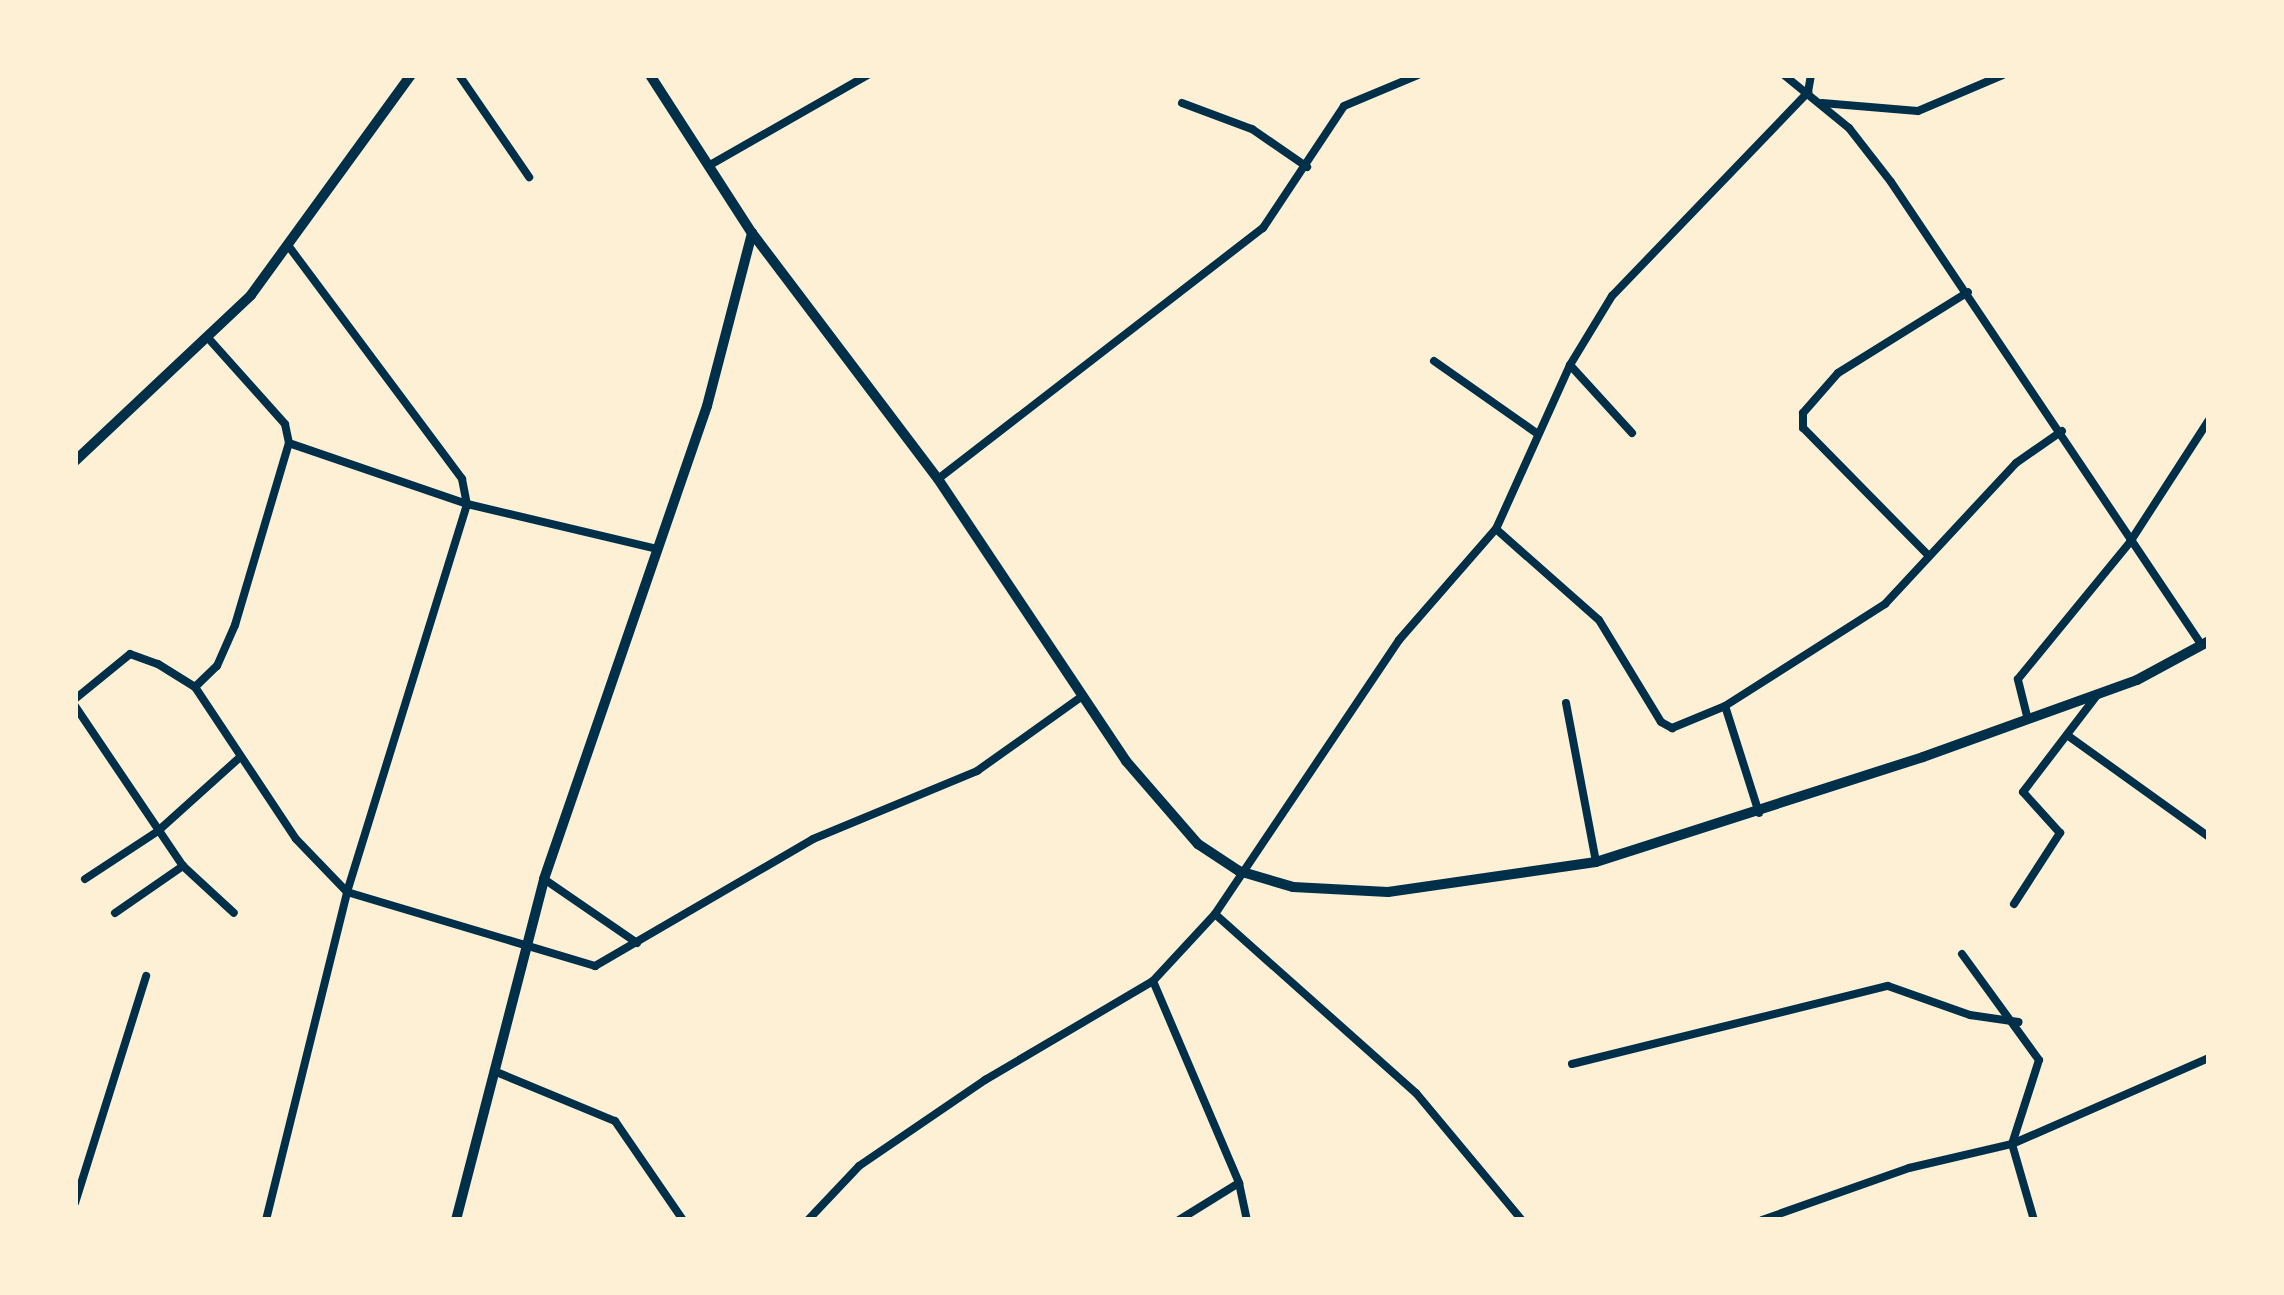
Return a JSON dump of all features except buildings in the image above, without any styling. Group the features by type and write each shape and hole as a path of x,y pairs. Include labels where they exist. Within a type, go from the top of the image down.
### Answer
{"main road":[{"path":"75,461 211,340 290,248 411,75"},
{"path":"650,75 752,233 938,479 1081,697 1174,818 1239,871 1293,886 1388,892 1595,862 1759,812 2099,693 2205,642"},
{"path":"456,1220 544,879 735,311 752,233"}],"street":[{"path":"458,75 529,177"},
{"path":"710,165 868,75"},
{"path":"938,479 1263,228 1344,106 1418,75"},
{"path":"1784,75 1821,103 1891,182 2062,431 2130,542 2205,642"},
{"path":"808,1220 860,1166 913,1129 1154,981 1215,914 1239,871 1346,730 1399,640 1496,529 1570,365 1612,296 1808,92 1811,75"},
{"path":"1821,103 1918,111 2003,75"},
{"path":"1182,104 1252,129 1307,167"},
{"path":"266,1220 347,892 466,504 462,479 290,248"},
{"path":"1928,555 1803,428 1803,412 1838,373 1968,292"},
{"path":"195,687 217,666 235,625 289,443 285,424 211,340"},
{"path":"1434,361 1538,434"},
{"path":"1570,365 1632,433"},
{"path":"2027,716 2018,679 2130,542 2209,420"},
{"path":"1496,529 1599,620 1661,722 1672,728 1725,706 1832,644 1885,604 2016,464 2062,431"},
{"path":"289,443 466,504 657,549"},
{"path":"234,913 183,866 75,703 130,654 195,687 238,759 347,892 595,966 814,839 977,771 1081,697"},
{"path":"2014,904 2060,833 2023,792 2099,693"},
{"path":"1566,703 1595,862"},
{"path":"1725,706 1759,812"},
{"path":"2067,735 2209,837"},
{"path":"85,879 158,830 238,759"},
{"path":"115,913 183,866"},
{"path":"544,879 637,944"},
{"path":"1215,914 1416,1093 1522,1220"},
{"path":"1962,954 2018,1022 2039,1060 2012,1144 2034,1220"},
{"path":"75,1203 146,976"},
{"path":"1154,981 1239,1183 1247,1220"},
{"path":"1572,1064 1888,986 1970,1015 2018,1022"},
{"path":"1762,1220 2012,1144 2209,1058"},
{"path":"494,1071 616,1121 683,1220"},
{"path":"1179,1220 1239,1183"},
{"path":"1788,1209 1793,1220"}]}
